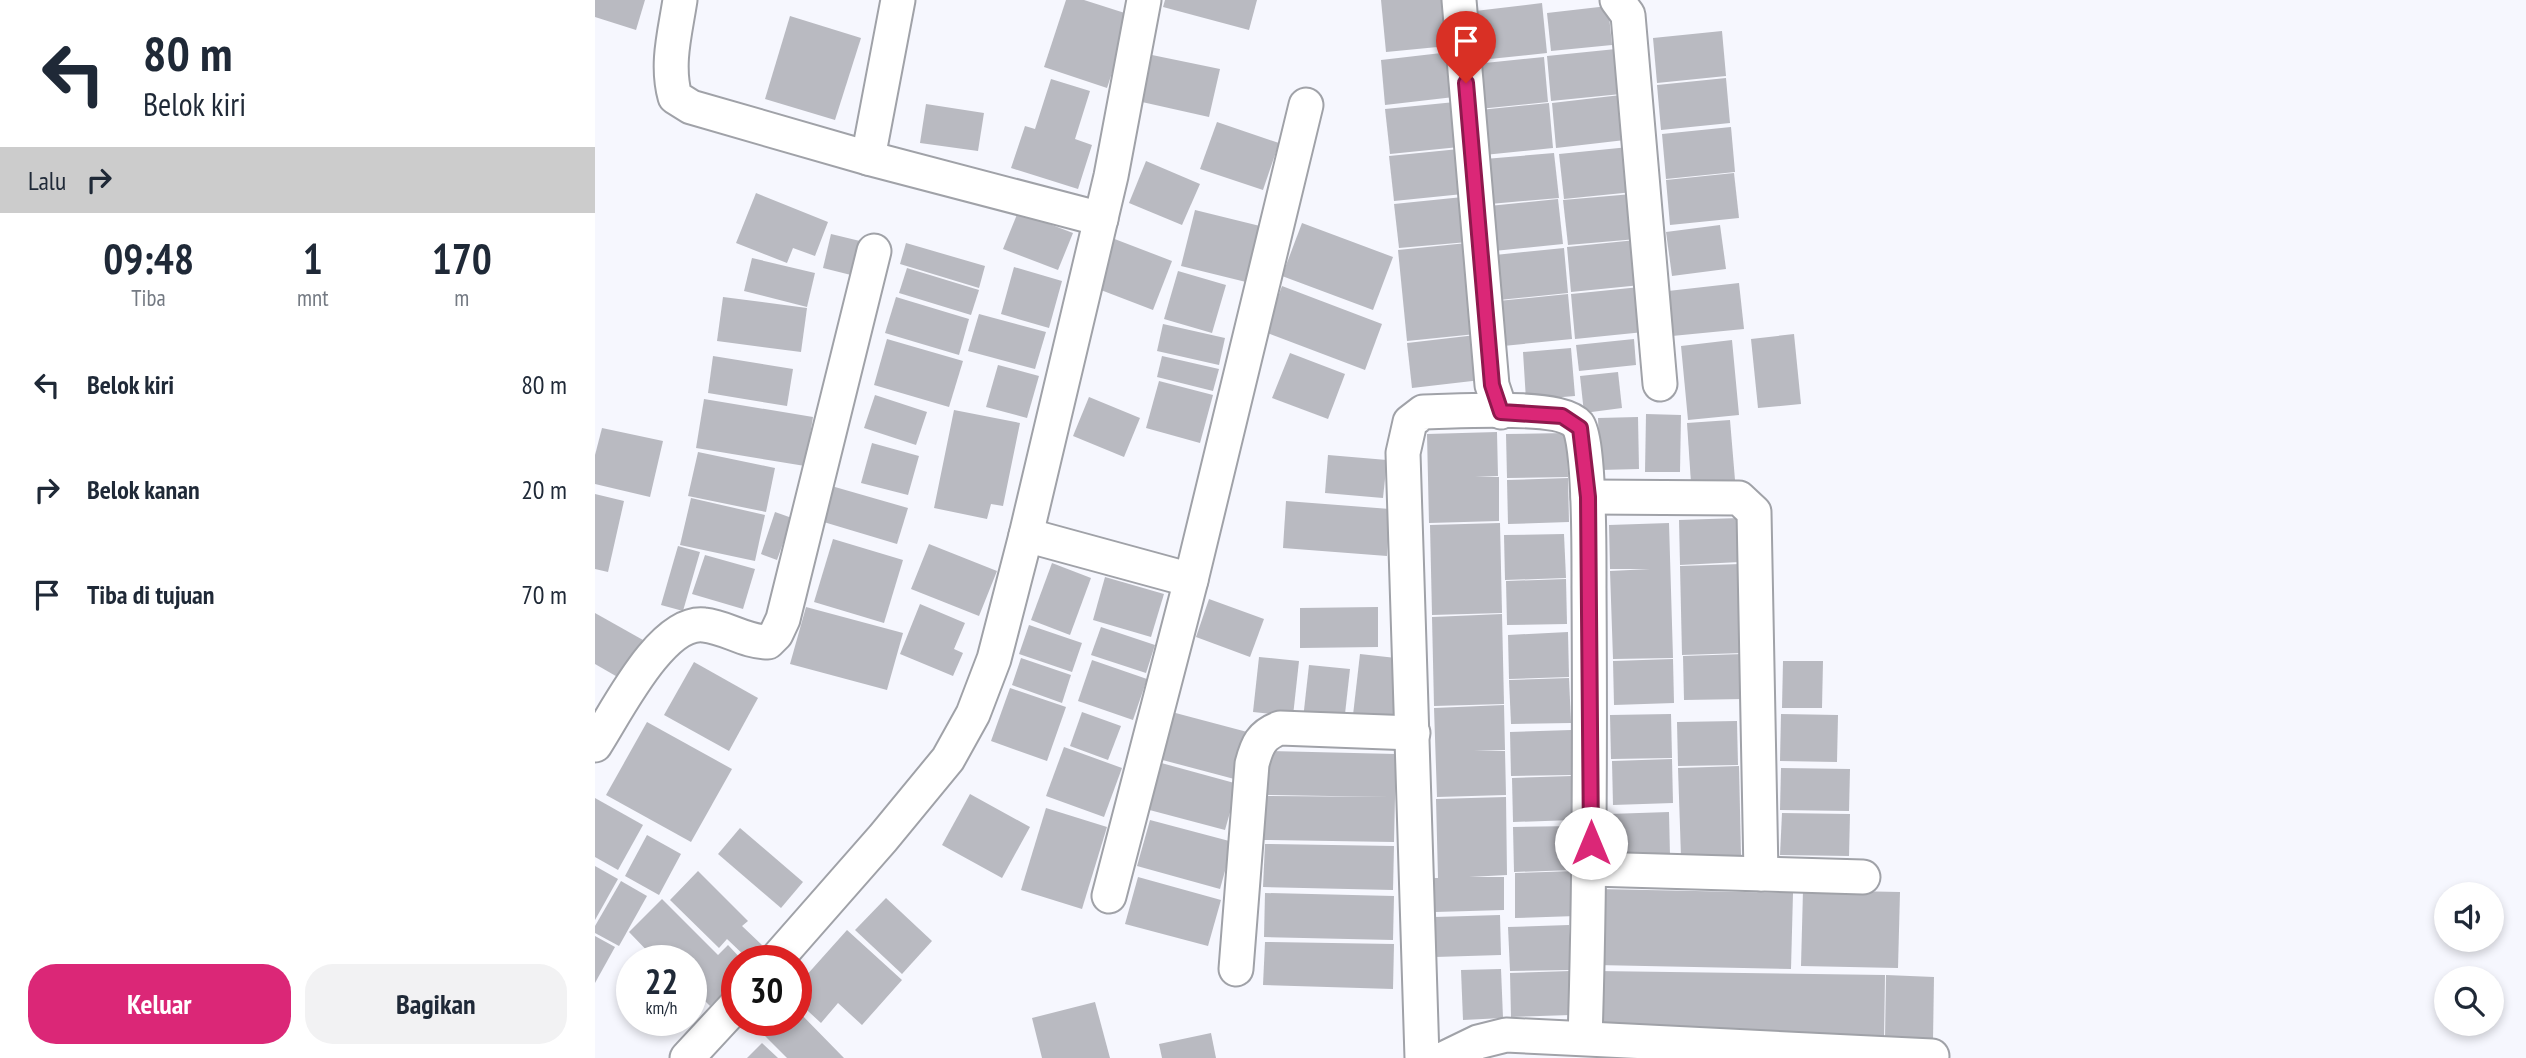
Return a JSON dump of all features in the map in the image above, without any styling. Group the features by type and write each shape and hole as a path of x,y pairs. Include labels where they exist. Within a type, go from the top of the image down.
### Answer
{"street":[{"path":"680,0 670,63 675,97 691,107 868,159 1101,219"},
{"path":"868,159 898,0"},
{"path":"789,945 948,759 973,714 994,659 1101,219 1144,0"},
{"path":"1459,0 1492,385 1501,412"},
{"path":"1617,0 1628,15 1660,384"},
{"path":"1109,896 1191,580 1306,105"},
{"path":"595,745 641,673 666,639 678,630 705,625 756,642 768,642 776,634 783,619 874,251"},
{"path":"1422,1058 1403,453 1410,422 1423,412 1546,413 1572,420 1580,428 1588,497 1591,869 1585,1038"},
{"path":"1588,497 1739,498 1754,512 1761,874"},
{"path":"1026,535 1191,580"},
{"path":"1236,969 1252,764 1257,744 1268,733 1280,728 1413,733"},
{"path":"1591,869 1863,877"},
{"path":"687,1058 721,1021"},
{"path":"1445,1058 1478,1042 1506,1035 1585,1038 1627,1050 1932,1056"}],"building":[{"path":"595,0 645,0 636,30 595,17"},
{"path":"1066,0 1084,0 1131,15 1107,88 1044,67"},
{"path":"1165,0 1257,0 1249,30 1163,7"},
{"path":"1381,0 1444,0 1448,46 1386,52"},
{"path":"1542,3 1547,53 1480,60 1475,11"},
{"path":"1608,6 1612,45 1551,51 1547,13"},
{"path":"790,16 861,38 835,120 765,99"},
{"path":"1722,31 1726,76 1657,83 1653,38"},
{"path":"1616,49 1621,94 1551,101 1547,56"},
{"path":"1450,52 1454,97 1385,105 1381,60"},
{"path":"1152,55 1220,69 1209,117 1142,102"},
{"path":"1544,57 1548,102 1479,109 1475,64"},
{"path":"1726,78 1730,123 1661,130 1657,85"},
{"path":"1051,79 1090,91 1075,139 1092,145 1078,189 1011,168 1025,126 1035,129"},
{"path":"1621,95 1625,140 1556,148 1552,103"},
{"path":"1455,102 1459,147 1390,154 1385,109"},
{"path":"1549,103 1553,148 1484,155 1480,110"},
{"path":"926,104 984,113 978,151 920,143"},
{"path":"1217,122 1279,143 1263,190 1200,169"},
{"path":"1731,127 1735,172 1666,179 1662,134"},
{"path":"1629,147 1633,192 1564,199 1559,154"},
{"path":"1459,149 1463,194 1394,201 1389,156"},
{"path":"1554,153 1559,198 1490,204 1485,159"},
{"path":"1146,161 1200,184 1182,225 1129,203"},
{"path":"1734,173 1739,218 1670,225 1666,180"},
{"path":"756,193 828,222 815,256 793,248 787,263 736,243"},
{"path":"1632,194 1637,239 1568,245 1563,200"},
{"path":"1463,197 1468,242 1399,248 1394,204"},
{"path":"1558,199 1563,244 1494,251 1489,206"},
{"path":"1195,210 1260,226 1246,282 1181,266"},
{"path":"1018,212 1073,233 1058,270 1003,249"},
{"path":"1302,223 1393,257 1373,310 1282,276"},
{"path":"1720,225 1726,269 1672,276 1666,232"},
{"path":"831,234 860,241 851,275 823,268"},
{"path":"1112,238 1172,261 1153,310 1093,287"},
{"path":"1636,240 1641,285 1571,292 1567,247"},
{"path":"906,243 985,266 979,288 900,264"},
{"path":"1467,243 1476,334 1407,341 1398,250"},
{"path":"1564,248 1568,293 1499,300 1495,255"},
{"path":"752,258 815,273 807,307 744,291"},
{"path":"1014,267 1062,281 1049,328 1001,314"},
{"path":"907,268 979,290 971,315 899,293"},
{"path":"1178,271 1226,285 1212,333 1164,319"},
{"path":"1739,283 1744,329 1672,336 1668,291"},
{"path":"1282,286 1382,324 1365,370 1265,332"},
{"path":"1640,287 1644,332 1575,339 1571,294"},
{"path":"1568,294 1572,339 1503,346 1498,301"},
{"path":"723,297 807,308 801,352 717,341"},
{"path":"896,297 969,319 959,355 885,333"},
{"path":"979,314 1046,332 1035,369 968,351"},
{"path":"1163,324 1225,338 1219,365 1157,351"},
{"path":"1794,334 1801,404 1758,408 1751,339"},
{"path":"1476,335 1481,380 1412,388 1407,343"},
{"path":"887,339 963,361 949,407 874,385"},
{"path":"1634,339 1636,365 1579,371 1576,345"},
{"path":"1732,340 1739,415 1688,420 1681,346"},
{"path":"1571,348 1575,396 1526,400 1523,352"},
{"path":"1290,353 1345,374 1328,419 1272,398"},
{"path":"713,356 793,369 787,406 708,393"},
{"path":"1162,356 1219,369 1213,391 1157,377"},
{"path":"998,365 1039,376 1027,418 986,407"},
{"path":"1618,372 1622,408 1584,413 1580,376"},
{"path":"1159,381 1213,395 1200,443 1146,428"},
{"path":"875,395 927,412 916,445 864,428"},
{"path":"1089,397 1140,418 1124,457 1073,436"},
{"path":"704,399 813,417 805,466 696,448"},
{"path":"954,410 1020,423 1003,506 991,504 987,519 934,508"},
{"path":"1646,414 1681,415 1680,472 1645,472"},
{"path":"1638,417 1639,469 1600,470 1598,418"},
{"path":"1730,420 1735,480 1691,483 1687,423"},
{"path":"602,428 663,441 650,497 595,484 595,455"},
{"path":"1497,432 1498,476 1475,477 1499,477 1499,521 1429,523 1427,434"},
{"path":"1567,433 1568,477 1507,478 1506,434"},
{"path":"872,443 919,456 908,495 861,483"},
{"path":"698,452 775,468 766,512 688,496"},
{"path":"1328,455 1387,460 1383,498 1325,493"},
{"path":"1568,478 1569,522 1508,524 1507,480"},
{"path":"828,485 908,508 897,544 817,520"},
{"path":"595,494 624,501 608,572 595,569"},
{"path":"691,498 765,515 755,561 680,545"},
{"path":"1286,501 1390,509 1387,556 1283,548"},
{"path":"775,512 792,518 777,560 761,554"},
{"path":"1739,518 1740,562 1680,565 1679,520"},
{"path":"1500,523 1502,613 1432,615 1430,525"},
{"path":"1669,523 1673,658 1613,659 1610,571 1650,569 1610,569 1609,525"},
{"path":"1564,534 1566,578 1505,580 1504,535"},
{"path":"833,539 903,560 884,623 814,602"},
{"path":"929,544 997,571 979,616 911,589"},
{"path":"678,546 700,552 683,611 661,605"},
{"path":"705,555 755,569 743,609 692,594"},
{"path":"1052,563 1091,578 1070,635 1031,620"},
{"path":"1741,564 1743,653 1682,655 1680,566"},
{"path":"1105,577 1164,594 1151,637 1093,620"},
{"path":"1566,579 1567,624 1507,625 1506,581"},
{"path":"1209,599 1264,619 1250,657 1196,637"},
{"path":"920,604 965,623 954,649 963,653 953,676 900,654"},
{"path":"806,607 903,633 887,690 790,664"},
{"path":"1378,607 1378,647 1300,648 1300,608"},
{"path":"595,613 643,640 621,679 595,664"},
{"path":"1502,614 1504,704 1434,706 1432,617"},
{"path":"1029,625 1082,643 1072,672 1019,654"},
{"path":"1101,627 1155,645 1146,673 1091,655"},
{"path":"1568,632 1569,677 1509,679 1508,635"},
{"path":"1360,654 1405,659 1397,721 1353,715"},
{"path":"1743,654 1744,699 1684,700 1683,656"},
{"path":"1259,657 1299,661 1293,716 1253,712"},
{"path":"1021,658 1071,675 1062,703 1012,685"},
{"path":"1673,659 1674,703 1614,705 1613,661"},
{"path":"1092,660 1147,679 1133,720 1078,701"},
{"path":"1783,661 1823,661 1822,708 1782,708"},
{"path":"694,662 758,698 729,751 664,715"},
{"path":"1309,665 1350,669 1344,723 1303,719"},
{"path":"1569,678 1571,723 1511,724 1509,680"},
{"path":"1010,688 1066,707 1047,761 991,741"},
{"path":"1504,705 1505,750 1474,751 1505,751 1506,795 1437,797 1434,708"},
{"path":"1168,711 1251,733 1238,780 1155,758"},
{"path":"1082,712 1121,726 1108,760 1070,746"},
{"path":"1671,714 1672,758 1611,759 1610,715"},
{"path":"1781,714 1838,715 1837,762 1780,761"},
{"path":"1737,721 1738,765 1678,766 1677,722"},
{"path":"647,722 732,769 691,842 606,795"},
{"path":"1571,730 1572,775 1511,776 1510,732"},
{"path":"1064,747 1122,768 1104,817 1046,796"},
{"path":"1266,751 1396,754 1394,842 1264,840 1265,796 1390,797 1265,795"},
{"path":"1672,759 1673,803 1613,805 1612,761"},
{"path":"1154,761 1238,784 1225,830 1142,808"},
{"path":"1739,766 1741,855 1681,857 1678,768"},
{"path":"1781,768 1850,769 1849,811 1780,810"},
{"path":"1572,776 1573,820 1513,822 1512,778"},
{"path":"970,794 1030,827 1002,878 942,845"},
{"path":"1506,797 1507,875 1469,877 1504,877 1504,910 1435,912 1434,878 1438,878 1436,799"},
{"path":"595,798 643,825 618,870 595,857"},
{"path":"1046,808 1107,827 1082,909 1021,890"},
{"path":"1669,812 1670,856 1610,858 1609,814"},
{"path":"1782,813 1850,814 1849,856 1780,855"},
{"path":"1150,820 1233,842 1220,889 1137,866"},
{"path":"1574,826 1575,870 1514,872 1513,827"},
{"path":"740,828 803,882 781,908 718,854"},
{"path":"647,835 681,854 659,895 625,876"},
{"path":"1265,844 1394,846 1393,890 1263,887"},
{"path":"595,866 618,879 595,920"},
{"path":"698,871 748,921 742,926 762,945 733,945 727,939 719,948 670,900"},
{"path":"1575,871 1576,916 1515,918 1515,873"},
{"path":"1138,877 1221,900 1208,946 1125,924"},
{"path":"621,881 647,896 620,945 595,933 595,926"},
{"path":"1598,889 1793,893 1791,969 1596,965"},
{"path":"1803,890 1900,892 1898,968 1801,966"},
{"path":"1265,893 1394,896 1393,940 1264,937"},
{"path":"886,898 932,941 902,974 855,930"},
{"path":"662,899 718,955 721,952 721,995 710,1006 707,1003 707,945 642,945 629,932"},
{"path":"1500,915 1501,955 1435,957 1434,917"},
{"path":"1569,925 1570,970 1510,971 1508,927"},
{"path":"847,930 902,980 862,1025 838,1003 821,1023 812,1015 812,969"},
{"path":"595,936 615,947 595,983"},
{"path":"1265,942 1394,944 1393,989 1263,985"},
{"path":"1501,969 1503,1018 1463,1020 1461,970"},
{"path":"1570,971 1571,1015 1511,1017 1510,973"},
{"path":"1597,971 1885,975 1884,1040 1595,1034"},
{"path":"1886,975 1934,977 1933,1040 1885,1040"},
{"path":"1095,1002 1110,1058 1042,1058 1032,1018"},
{"path":"812,1025 844,1058 787,1058 765,1036 812,1036"},
{"path":"1211,1033 1216,1058 1162,1058 1159,1044"},
{"path":"762,1043 778,1058 747,1058"}],"route":[{"path":"1466,83 1492,385 1501,412 1562,416 1572,420 1580,428 1588,497 1591,843"}]}
